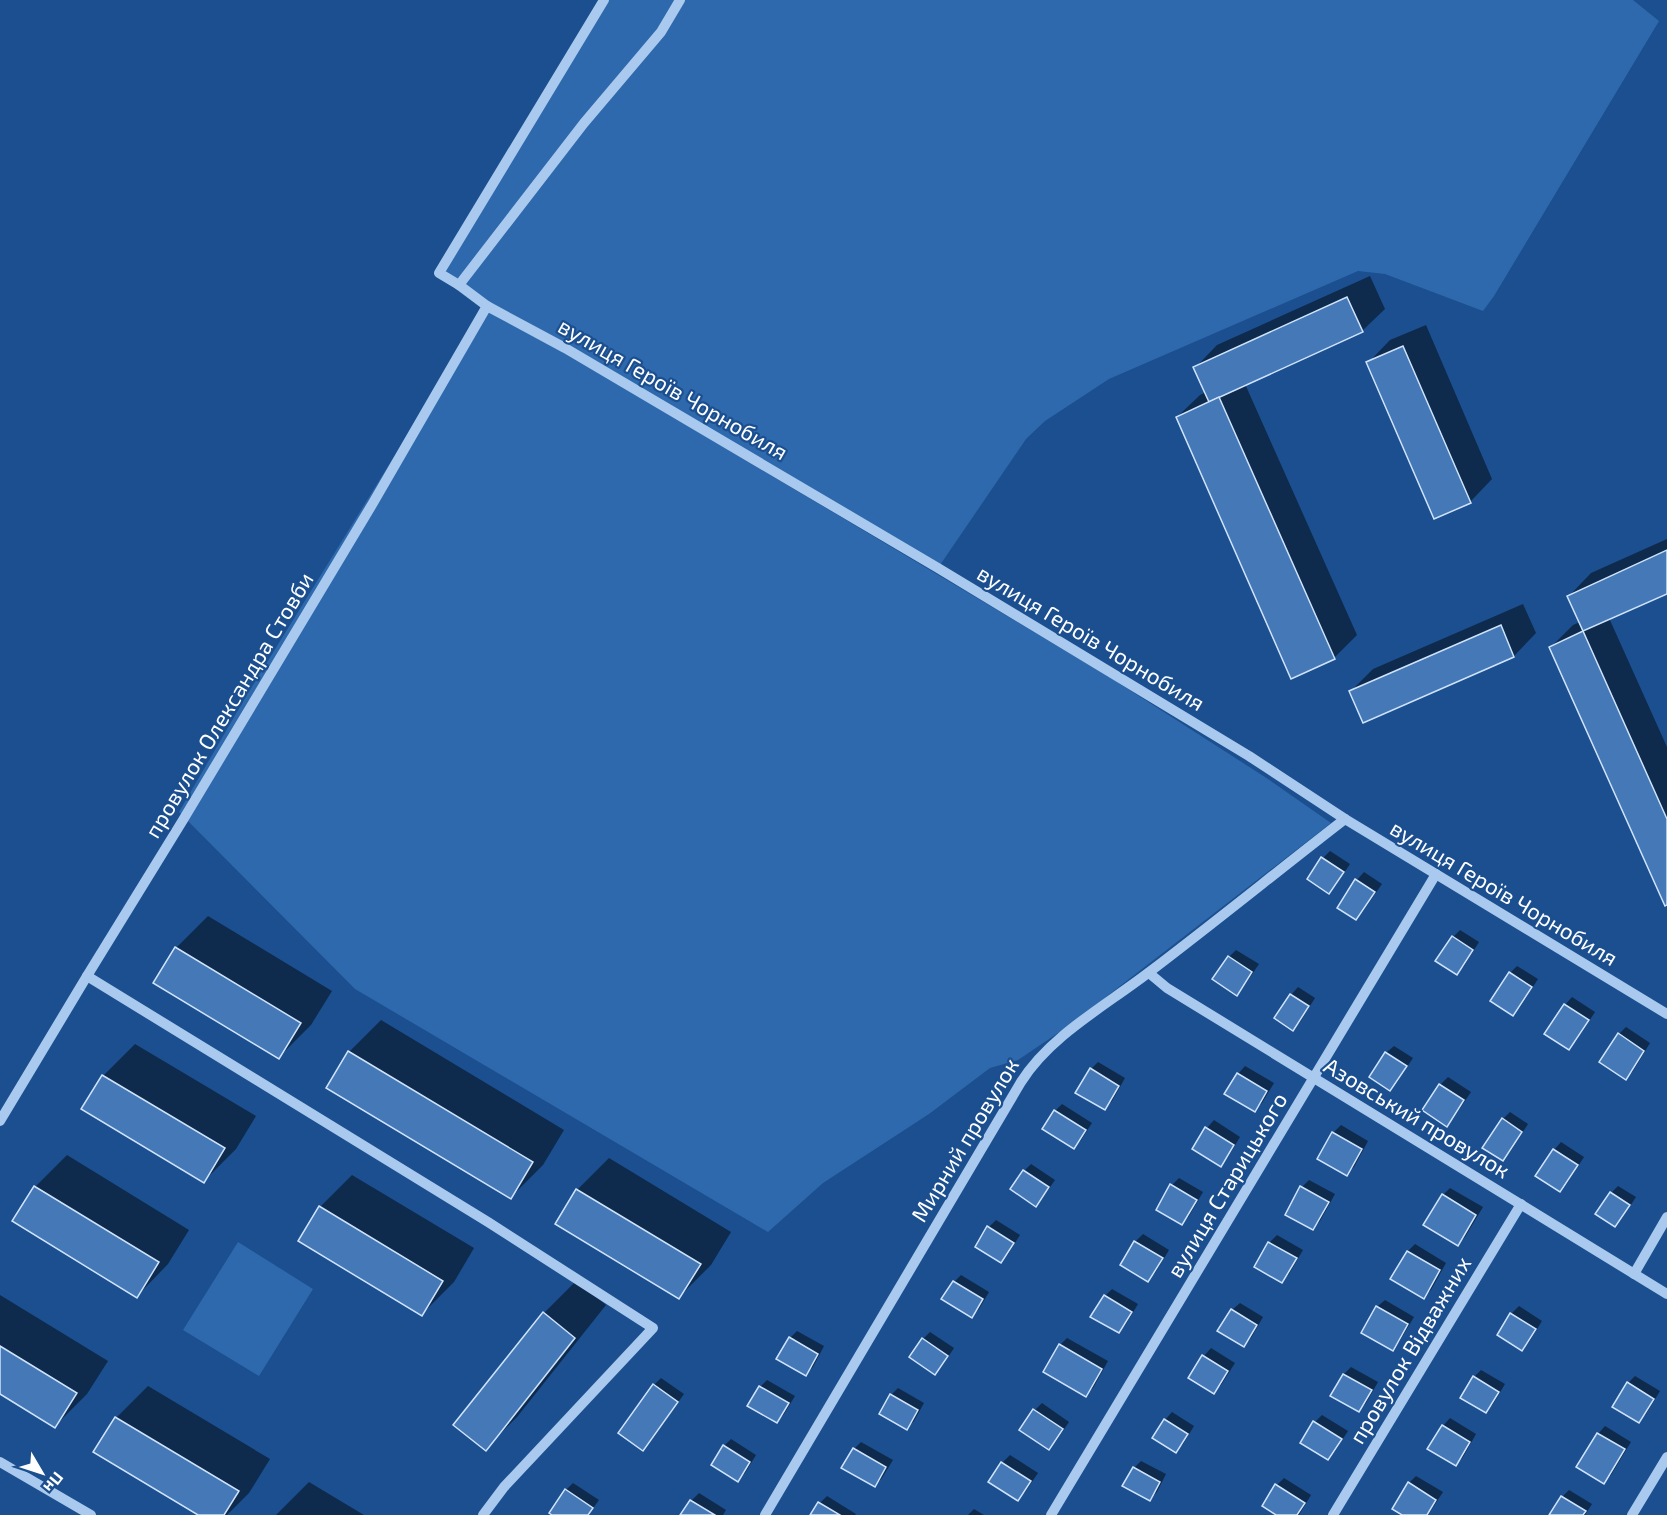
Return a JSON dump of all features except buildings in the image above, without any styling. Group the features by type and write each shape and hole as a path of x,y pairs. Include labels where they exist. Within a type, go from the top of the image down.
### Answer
{"street":[{"name":"вулиця Героїв Чорнобиля","path":"604,0 439,273 488,306 565,348 938,568 1249,756 1345,819 1667,1014"},
{"path":"459,285 584,123 661,32 680,0"},
{"name":"провулок Олександра Стовби","path":"0,1121 373,503 488,306"},
{"name":"Мирний провулок","path":"765,1515 1036,1060 1054,1043 1149,973 1345,819"},
{"name":"вулиця Старицького","path":"1051,1515 1436,874"},
{"name":"Азовський провулок","path":"1149,973 1167,988 1667,1294"},
{"path":"87,976 488,1222 653,1328 504,1487 483,1515"},
{"name":"провулок Відважних","path":"1333,1515 1521,1204"},
{"path":"1634,1274 1667,1216"},
{"path":"1632,1515 1667,1457"},
{"path":"0,1462 91,1515"}],"shaded area":[{"path":"604,0 1633,0 1659,21 1483,311 1385,274 1358,271 1109,379 1045,421 1026,439 938,568 439,273"},
{"path":"487,306 1111,678 1268,779 1331,823 1067,1027 1018,1060 990,1068 929,1114 823,1183 768,1232 355,989 179,812 248,693"},
{"path":"238,1242 313,1289 259,1376 183,1330"}]}
